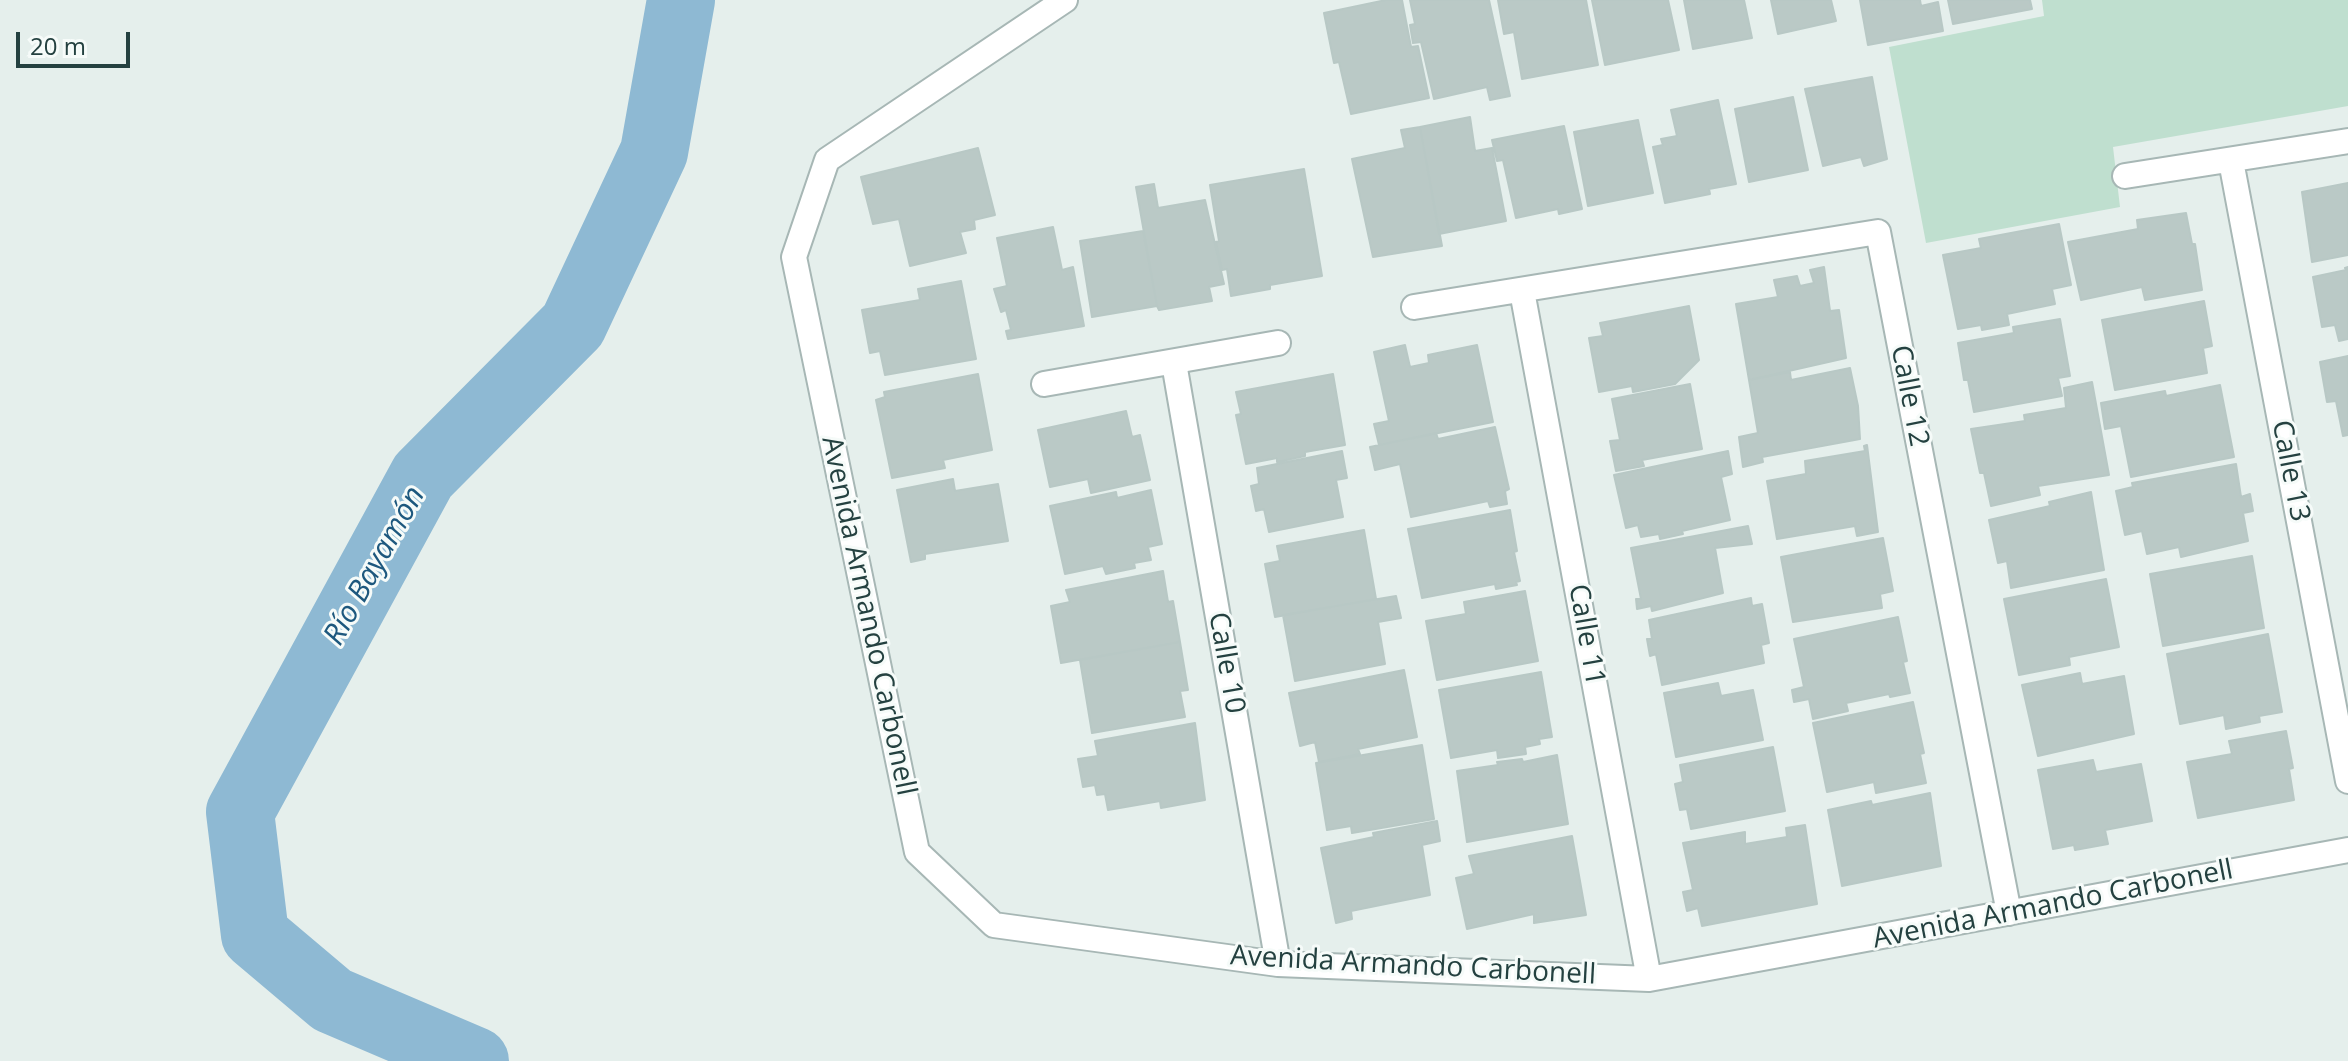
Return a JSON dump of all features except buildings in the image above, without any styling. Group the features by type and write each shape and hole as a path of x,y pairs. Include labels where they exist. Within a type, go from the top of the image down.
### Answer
{"street":[{"name":"Avenida Armando Carbonell","path":"1065,0 827,160 794,257 917,852 994,925 1278,964 1649,979 2348,850"},
{"path":"2125,176 2348,141"},
{"name":"Calle 13","path":"2231,161 2348,781"},
{"name":"Calle 12","path":"1522,291 1878,232 2009,913"},
{"path":"1414,307 1522,291"},
{"name":"Calle 11","path":"1522,291 1649,979"},
{"path":"1044,384 1278,343"},
{"name":"Calle 10","path":"1174,363 1278,964"}],"green space":[{"path":"2042,0 2348,0 2348,106 2113,147 2120,207 1926,243 1889,47 2044,16"}],"waterway":[{"name":"Río Bayamón","path":"475,1061 332,1000 255,935 240,812 423,476 573,325 654,152 681,0"}]}
